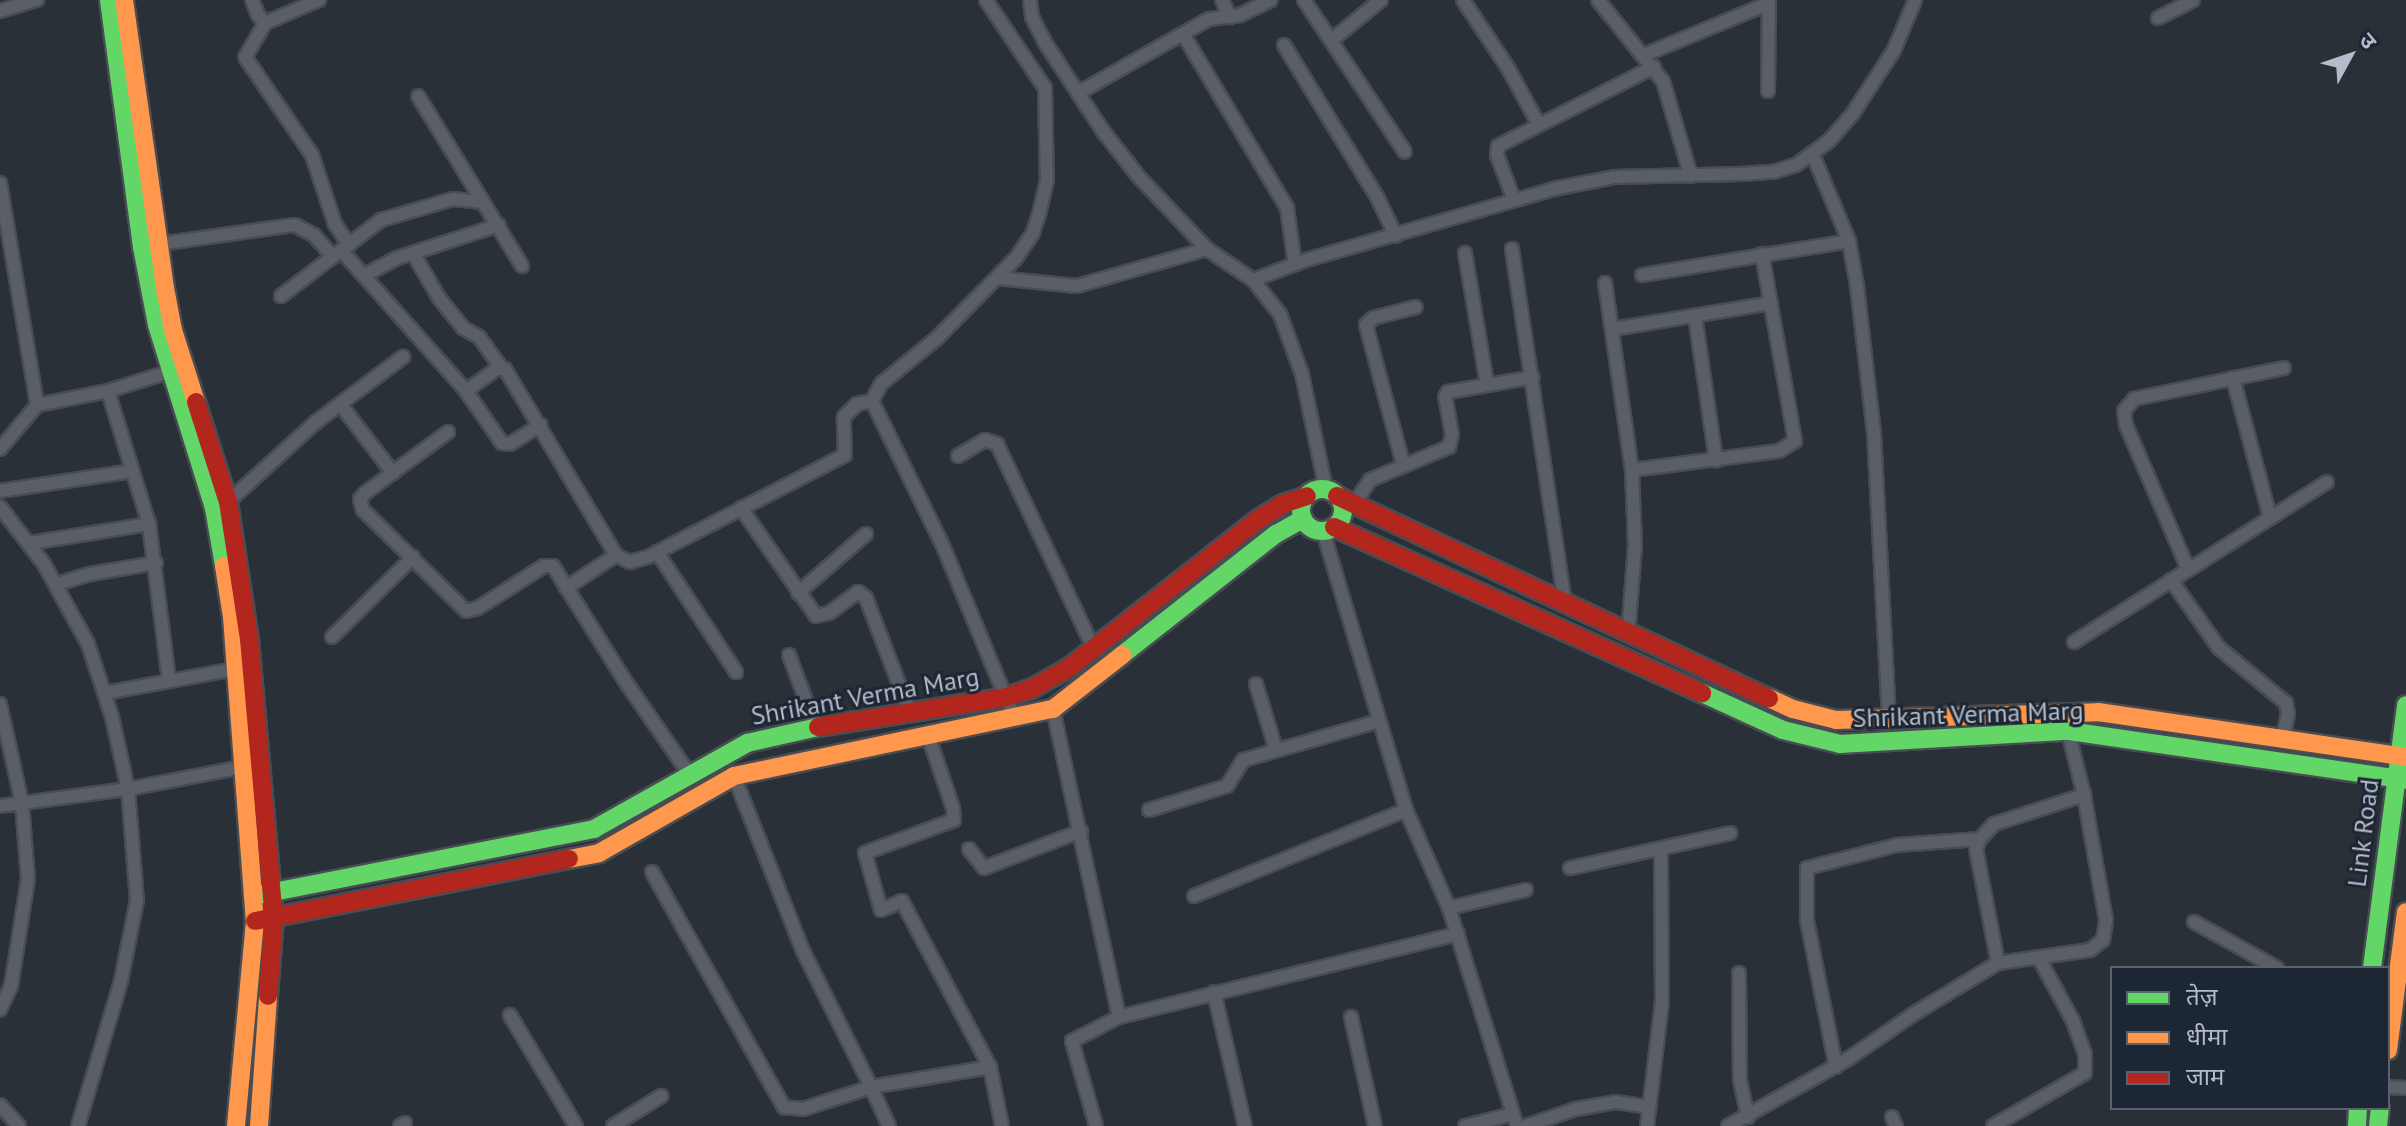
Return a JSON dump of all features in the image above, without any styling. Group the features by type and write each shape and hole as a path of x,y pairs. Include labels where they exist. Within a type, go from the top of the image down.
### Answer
{"street":[{"path":"0,11 37,0"},
{"path":"109,0 142,247 157,325 214,508 232,617 243,767 262,893"},
{"path":"124,0 173,330 228,502 249,639 264,919 259,1126"},
{"path":"252,0 265,23"},
{"path":"319,0 265,23 245,57 312,155 341,251"},
{"path":"872,401 881,384 937,338 997,278 1033,233 1040,211 1047,180 1048,102 1039,74 986,0"},
{"path":"1030,0 1038,29 1078,93 1138,176 1207,249 1253,280 1280,314 1293,343 1343,509 1329,529 1379,721 1406,810 1458,934 1515,1120 1465,1126"},
{"path":"1222,0 1230,17"},
{"path":"1078,93 1209,19 1230,17 1271,0"},
{"path":"1304,0 1333,39 1405,152"},
{"path":"1333,39 1381,0"},
{"path":"1463,0 1508,68 1539,125"},
{"path":"1598,0 1654,67 1669,93 1691,176"},
{"path":"1253,280 1295,264 1514,200 1614,177 1773,172 1813,155 1853,113 1902,32 1915,0"},
{"path":"2158,18 2193,0"},
{"path":"1644,55 1769,1 1768,91"},
{"path":"1183,34 1287,208 1295,264"},
{"path":"1284,45 1371,186 1396,236"},
{"path":"1514,200 1495,150 1654,67"},
{"path":"418,96 522,266"},
{"path":"1813,155 1849,241 1874,433 1889,721"},
{"path":"1,189 37,405"},
{"path":"281,296 381,220 453,199 483,202"},
{"path":"159,244 295,225 341,251 365,275 466,391 502,443 510,444 540,425"},
{"path":"365,275 382,263 499,225"},
{"path":"1642,275 1849,241"},
{"path":"997,278 1077,286 1207,249"},
{"path":"1512,249 1565,604"},
{"path":"413,253 439,298 463,328 479,337 540,425 616,555 630,562 657,552 845,455 844,417 857,404 872,401"},
{"path":"1465,253 1487,384"},
{"path":"1632,470 1779,451 1795,441 1762,254"},
{"path":"1605,283 1632,470 1635,546 1628,635"},
{"path":"1613,329 1771,303"},
{"path":"1403,464 1366,325 1373,318 1416,307"},
{"path":"1695,316 1716,460"},
{"path":"228,502 293,441 403,357"},
{"path":"466,391 501,367"},
{"path":"2188,569 2126,425 2124,411 2134,399 2284,368"},
{"path":"0,449 37,405 108,391 172,371"},
{"path":"1329,529 1311,528 1303,519 1301,507 1307,496 1339,497 1403,464 1441,451 1452,442 1445,397 1448,392 1533,377"},
{"path":"2233,378 2270,517"},
{"path":"108,391 149,524 169,680"},
{"path":"872,401 943,546 1014,717"},
{"path":"340,404 393,473"},
{"path":"448,432 365,493 359,505 466,611 478,608 549,564 690,775"},
{"path":"958,456 985,440 997,444 1094,649"},
{"path":"0,491 133,471"},
{"path":"2074,642 2327,482"},
{"name":"Shrikant Verma Marg","path":"262,893 594,829 747,743 909,710 1007,697 1051,679 1094,649 1259,519 1283,504 1307,496"},
{"name":"Shrikant Verma Marg","path":"1339,497 1628,635 1793,709 1836,720 1889,721 2098,712 2402,757"},
{"path":"0,507 30,543 57,584 88,644 105,693 128,789 137,900 121,981 78,1126"},
{"path":"741,508 816,616 829,613 852,594 863,594 909,710"},
{"name":"Shrikant Verma Marg","path":"264,919 599,853 734,776 1053,709 1276,534 1303,519"},
{"path":"30,543 149,524"},
{"name":"Shrikant Verma Marg","path":"1329,529 1783,730 1840,744 2068,731 2401,779"},
{"path":"798,593 866,534"},
{"path":"657,552 736,672"},
{"path":"566,588 616,555"},
{"path":"332,637 413,557"},
{"path":"57,584 90,574 156,563"},
{"path":"2171,580 2219,648 2286,703 2288,714 2283,738"},
{"path":"789,655 816,727"},
{"path":"105,693 235,669"},
{"path":"1256,684 1276,750"},
{"path":"0,704 22,803 28,879 11,986 0,1010"},
{"name":"Link Road","path":"2372,966 2401,779 2406,705"},
{"path":"1053,709 1119,1017"},
{"path":"1149,810 1227,786 1243,760 1379,721"},
{"path":"1728,1126 1836,1067 1998,963 2090,950 2103,940 2106,932 2084,795 2068,731"},
{"path":"928,735 954,820 865,853 881,910 902,901 990,1067 1002,1126"},
{"path":"0,806 128,789 243,767"},
{"path":"734,776 803,951 889,1126"},
{"path":"1998,963 1976,849 1980,839 1994,824 2084,795"},
{"path":"1194,896 1406,810"},
{"path":"969,849 984,868 1081,831"},
{"path":"1570,868 1730,833"},
{"path":"1836,1067 1807,920 1807,868 1897,845 1980,839"},
{"path":"1647,1126 1662,1002 1661,850"},
{"path":"652,872 784,1107 803,1109 871,1087 990,1067"},
{"path":"1449,908 1526,890"},
{"path":"2390,1035 2406,912"},
{"path":"236,1126 264,919"},
{"path":"2194,922 2273,966"},
{"path":"1096,1126 1072,1041 1119,1017 1458,934"},
{"path":"1993,1126 2082,1078 2086,1068 2073,1021 2039,958"},
{"path":"1739,973 1740,1080 1748,1117"},
{"path":"1214,992 1245,1126"},
{"path":"510,1015 576,1126"},
{"path":"1351,1017 1375,1126"},
{"path":"613,1126 661,1096"},
{"path":"1526,1126 1576,1109 1615,1102 1650,1107"},
{"path":"0,1105 19,1126"},
{"path":"2015,1114 2025,1126"}],"traffic: fast":[{"path":"109,0 142,247 157,325 214,508 224,566"},
{"path":"1322,489 1337,495 1343,510 1337,525 1322,531 1307,525 1301,510 1307,495 1322,489"},
{"path":"1122,655 1276,534 1303,519"},
{"path":"1702,693 1783,730 1840,744 2068,731 2406,780"},
{"path":"2372,966 2406,705"},
{"path":"253,896 594,829 747,743 818,727"},
{"path":"2357,1126 2358,1110"},
{"path":"2378,1126 2380,1110"}],"traffic: slow":[{"path":"124,0 165,288 173,330 196,402"},
{"path":"224,566 232,617 255,921 236,1126"},
{"path":"569,859 599,853 734,776 1053,709 1122,655"},
{"path":"1769,698 1793,709 1836,720 2098,712 2406,757"},
{"path":"2390,1035 2406,912"},
{"path":"259,1126 268,996"}],"traffic: jam":[{"path":"196,402 228,502 249,639 274,918 268,996"},
{"path":"818,727 1007,697 1033,688 1070,667 1259,519 1283,504 1307,496"},
{"path":"1337,496 1769,698"},
{"path":"1334,527 1702,693"},
{"path":"255,921 569,859"}]}
